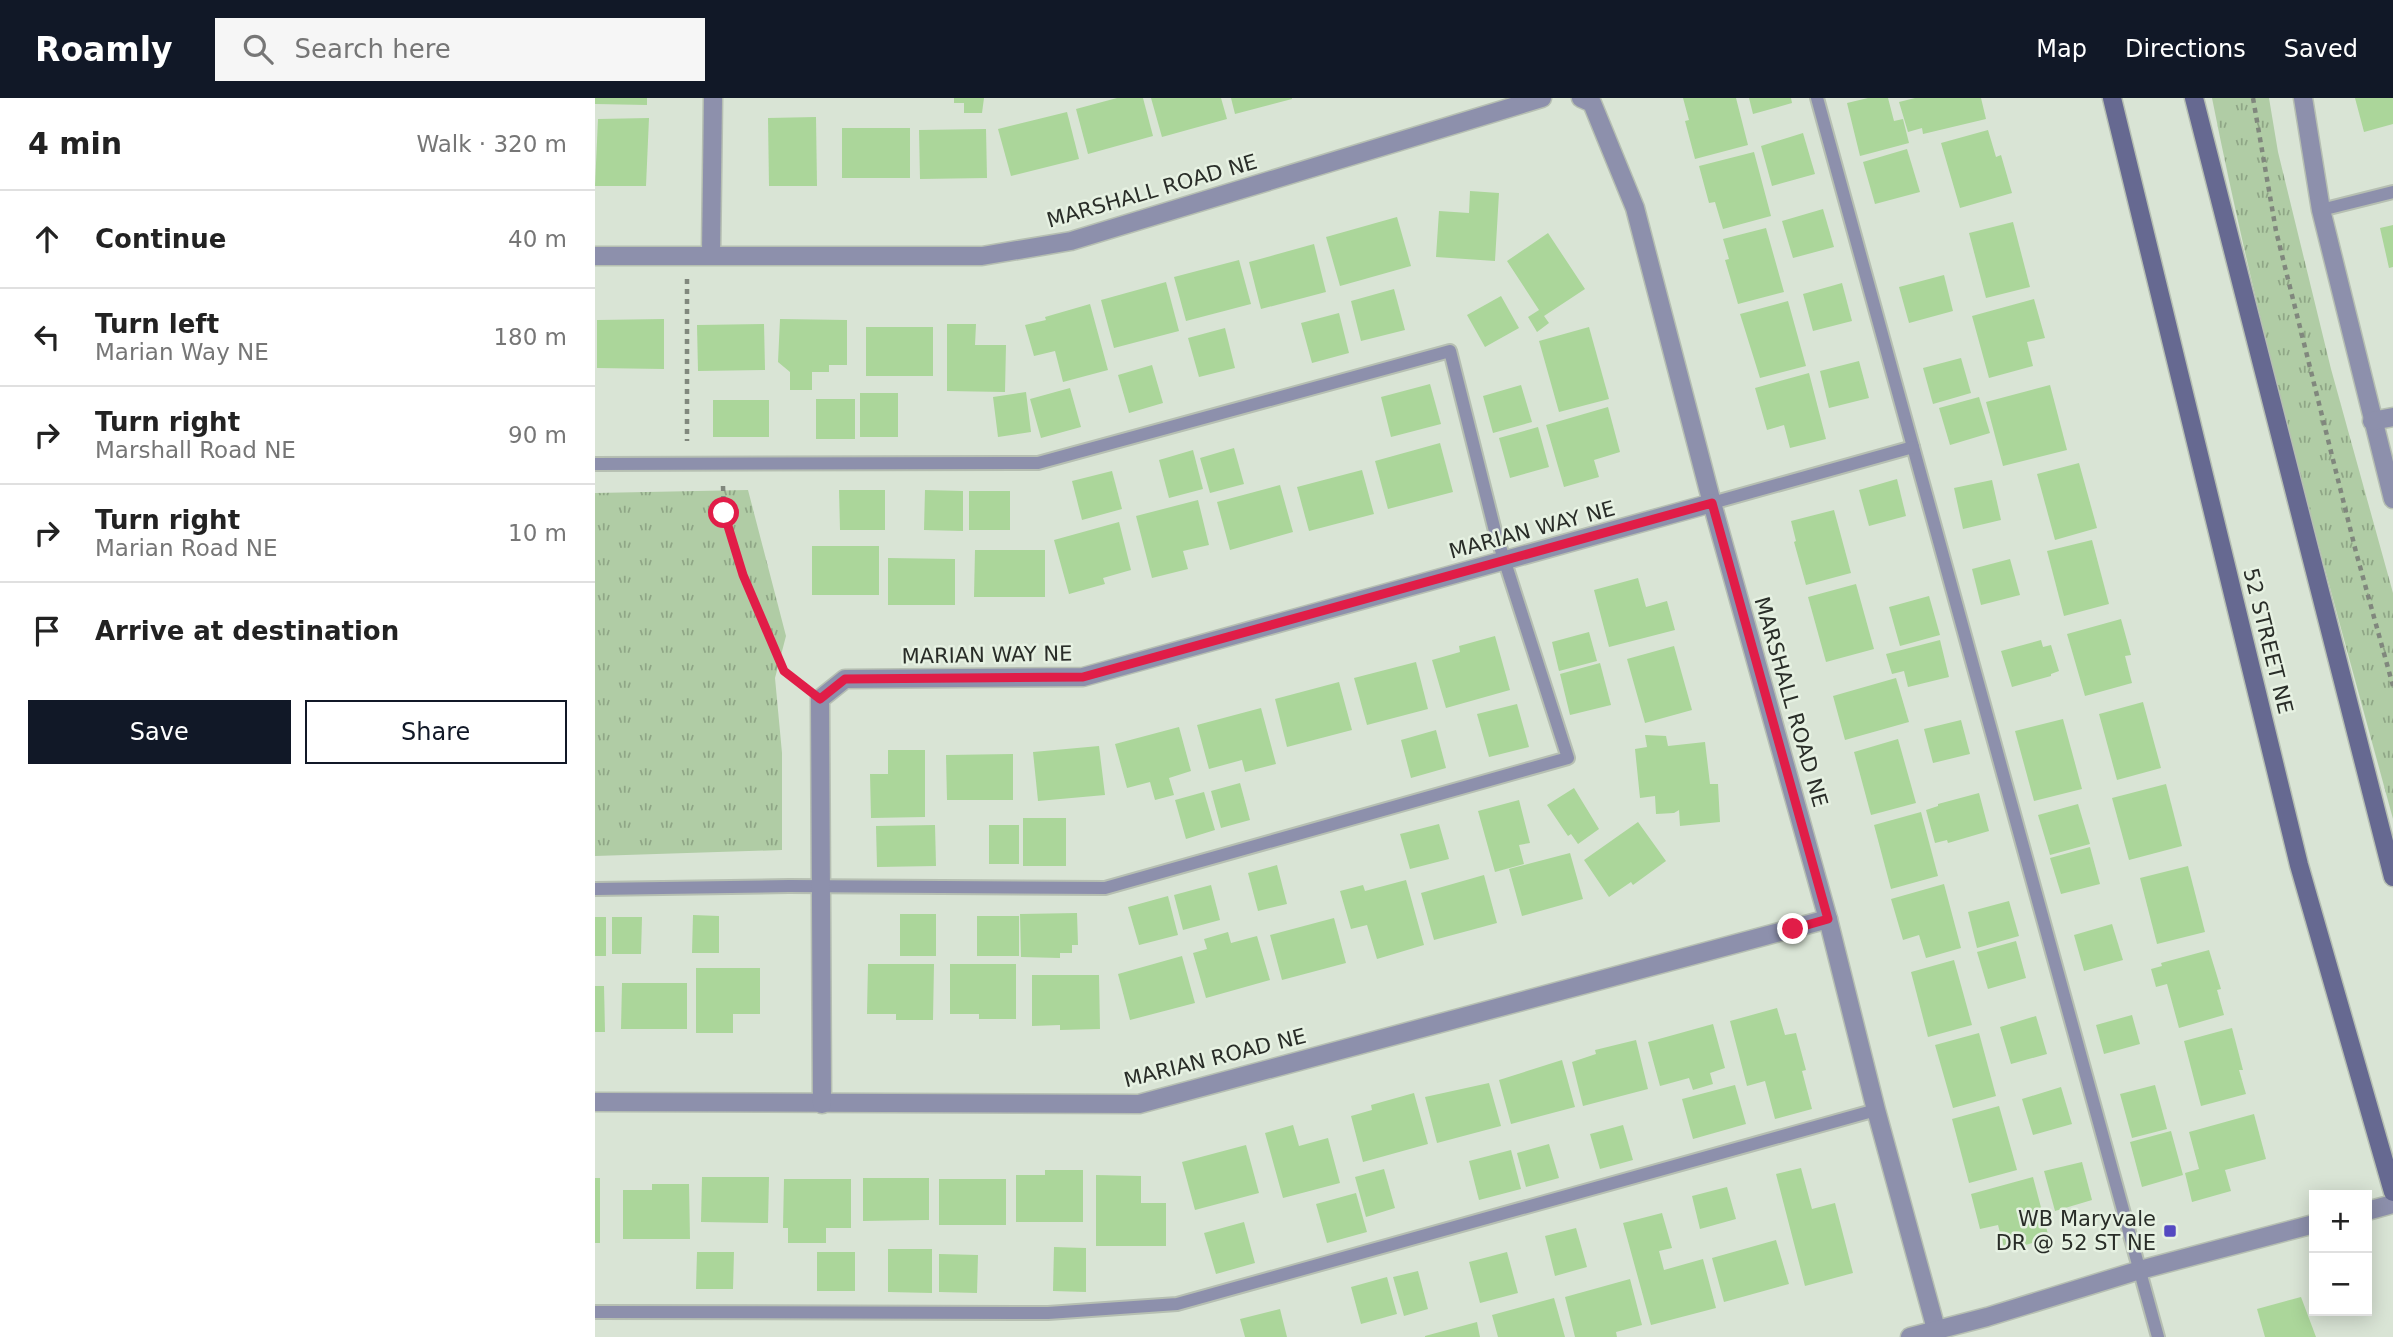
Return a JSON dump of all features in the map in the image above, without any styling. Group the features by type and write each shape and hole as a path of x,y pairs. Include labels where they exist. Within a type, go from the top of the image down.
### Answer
{"main road":[{"name":"52 STREET NE","path":"2112,98 2299,865 2393,1192"},
{"path":"2194,98 2393,877"}],"street":[{"path":"711,254 713,98"},
{"name":"MARSHALL ROAD NE","path":"595,256 982,256 1071,241 1542,98"},
{"name":"MARSHALL ROAD NE","path":"1581,98 1591,103 1635,208 1712,503 1828,919 1876,1110 1936,1329"},
{"path":"2303,98 2321,210 2393,499"},
{"path":"2372,421 2393,417"},
{"name":"MARIAN WAY NE","path":"820,699 845,679 1083,677 1712,503"},
{"path":"820,699 822,1104"},
{"name":"MARIAN ROAD NE","path":"595,1102 1139,1104 1828,919"},
{"path":"2372,1210 2393,1204"},
{"path":"1910,1337 1987,1317 2140,1270 2309,1225"}],"lane":[{"path":"1817,98 2158,1337"},
{"path":"2321,210 2393,192"},
{"path":"595,464 1038,463 1450,351 1495,531 1568,758 1105,888 822,886 595,889"},
{"path":"1712,503 1913,447"},
{"path":"595,1312 1048,1313 1177,1304 1876,1110"}],"path":[{"path":"2253,98 2276,231 2356,552 2393,686"},
{"path":"687,278 687,464"},
{"path":"723,464 723,507 743,575 784,671 820,699"}],"green space":[{"path":"2212,98 2269,98 2278,152 2331,369 2393,593 2393,819 2273,370"},
{"path":"748,490 786,636 775,678 782,753 782,850 595,856 595,493"}],"building":[{"path":"595,98 647,98 647,105 595,104"},
{"path":"954,98 984,98 982,113 964,113 964,103 954,103"},
{"path":"1117,98 1143,98 1153,136 1088,154 1076,109"},
{"path":"1151,98 1221,98 1227,119 1162,137"},
{"path":"1231,98 1292,98 1292,99 1235,114"},
{"path":"1683,98 1736,98 1748,145 1695,159 1685,121 1689,120"},
{"path":"1749,98 1791,98 1792,103 1753,114"},
{"path":"1868,98 1888,98 1894,121 1903,119 1909,143 1860,156 1847,103"},
{"path":"1915,98 1981,98 1986,119 1923,134 1922,128 1908,132 1899,102"},
{"path":"2355,98 2393,98 2393,124 2364,132"},
{"path":"1067,112 1079,159 1011,176 998,129"},
{"path":"816,117 817,186 769,186 768,118"},
{"path":"649,118 646,186 595,186 598,119"},
{"path":"842,128 910,128 910,178 842,178"},
{"path":"986,129 987,178 920,179 919,130"},
{"path":"1988,130 1996,157 2001,155 2012,193 1960,208 1941,143"},
{"path":"1803,133 1815,174 1772,186 1761,146"},
{"path":"1907,149 1920,192 1875,204 1863,162"},
{"path":"1754,152 1771,216 1723,229 1715,202 1709,203 1699,166"},
{"path":"1470,191 1499,193 1495,261 1436,257 1439,211 1469,213"},
{"path":"1823,209 1834,247 1793,258 1782,221"},
{"path":"1397,217 1411,266 1340,286 1326,237"},
{"path":"2013,222 2030,287 1986,298 1969,233"},
{"path":"2393,225 2393,267 2389,268 2380,228"},
{"path":"1766,228 1784,292 1738,304 1725,260 1729,259 1723,239"},
{"path":"1548,233 1585,289 1544,316 1549,323 1537,332 1528,317 1539,310 1507,261"},
{"path":"1314,244 1326,292 1261,309 1249,262"},
{"path":"1239,260 1251,304 1186,321 1174,277"},
{"path":"1944,275 1953,311 1909,323 1899,287"},
{"path":"1166,282 1179,331 1114,348 1101,300"},
{"path":"1842,283 1852,321 1813,331 1803,294"},
{"path":"1394,289 1405,330 1361,341 1351,301"},
{"path":"1501,296 1519,328 1485,347 1467,315"},
{"path":"2034,299 2045,338 2027,342 2033,366 1989,378 1972,316"},
{"path":"1788,301 1806,366 1760,378 1740,314"},
{"path":"1090,304 1108,370 1063,382 1055,351 1034,356 1025,325"},
{"path":"1339,313 1349,353 1312,363 1301,323"},
{"path":"664,319 664,369 597,368 597,320"},
{"path":"780,319 847,320 847,365 829,365 829,372 812,372 812,390 790,390 790,372 778,362"},
{"path":"764,324 765,370 698,371 697,325"},
{"path":"947,324 976,324 975,345 1006,345 1005,392 947,391"},
{"path":"866,327 933,327 933,376 866,376"},
{"path":"1589,327 1609,399 1559,412 1539,341"},
{"path":"1225,328 1235,368 1199,377 1188,338"},
{"path":"1961,358 1971,393 1933,404 1923,368"},
{"path":"1859,361 1869,398 1829,408 1820,371"},
{"path":"1152,365 1163,403 1129,413 1118,375"},
{"path":"1809,373 1826,439 1790,448 1784,425 1767,430 1755,388"},
{"path":"1430,384 1441,424 1391,437 1381,397"},
{"path":"1521,385 1532,422 1493,433 1483,396"},
{"path":"2050,385 2067,450 2003,466 1986,402"},
{"path":"1070,388 1081,427 1041,438 1030,399"},
{"path":"1026,392 1031,432 998,437 993,397"},
{"path":"860,393 898,393 898,437 860,437"},
{"path":"1979,397 1990,433 1950,445 1939,408"},
{"path":"816,399 855,399 855,439 816,439"},
{"path":"713,400 769,400 769,437 713,437"},
{"path":"1608,407 1620,452 1594,460 1599,477 1564,487 1546,425"},
{"path":"1538,427 1549,467 1510,478 1499,438"},
{"path":"1440,443 1453,492 1388,509 1375,461"},
{"path":"1234,448 1244,484 1210,493 1200,458"},
{"path":"1193,450 1203,489 1169,498 1159,460"},
{"path":"2079,463 2097,528 2055,540 2037,474"},
{"path":"1362,470 1374,514 1309,531 1297,487"},
{"path":"1112,471 1122,509 1082,520 1072,481"},
{"path":"1897,479 1906,516 1869,526 1859,490"},
{"path":"1992,480 2001,520 1963,529 1954,488"},
{"path":"1280,485 1293,532 1230,550 1217,502"},
{"path":"839,490 885,490 885,530 840,530"},
{"path":"925,490 963,491 963,531 924,530"},
{"path":"969,491 1010,491 1010,530 969,530"},
{"path":"1198,500 1209,545 1183,551 1188,569 1152,578 1136,516"},
{"path":"1834,510 1851,573 1806,585 1791,521"},
{"path":"1119,522 1131,570 1103,578 1105,584 1069,594 1054,540"},
{"path":"2092,540 2109,604 2064,616 2047,551"},
{"path":"812,546 879,546 879,595 812,595"},
{"path":"975,550 1045,550 1045,597 974,597"},
{"path":"888,558 955,559 955,605 888,605"},
{"path":"2010,559 2020,595 1981,605 1972,569"},
{"path":"1638,578 1646,607 1667,601 1675,630 1609,647 1594,590"},
{"path":"1856,584 1874,649 1826,662 1808,597"},
{"path":"1929,596 1940,635 1900,646 1889,607"},
{"path":"2121,619 2131,655 2125,656 2132,683 2085,696 2067,634"},
{"path":"1589,632 1597,661 1559,671 1552,642"},
{"path":"1495,636 1510,690 1446,708 1432,660 1460,652 1459,646"},
{"path":"1940,640 1949,677 1908,687 1904,671 1892,674 1886,654"},
{"path":"2041,640 2043,647 2051,645 2059,671 2051,676 2012,687 2001,651"},
{"path":"1674,646 1692,710 1645,723 1627,659"},
{"path":"1416,662 1428,709 1367,725 1354,678"},
{"path":"1600,663 1611,705 1570,715 1560,674"},
{"path":"1896,678 1909,722 1845,740 1833,696"},
{"path":"1339,682 1352,730 1287,747 1275,699"},
{"path":"2143,702 2161,768 2117,780 2099,714"},
{"path":"1517,704 1529,747 1489,757 1477,714"},
{"path":"1261,708 1276,764 1245,772 1242,760 1209,769 1197,725"},
{"path":"2063,719 2082,789 2034,801 2015,731"},
{"path":"1961,720 1970,754 1933,763 1924,729"},
{"path":"1179,727 1191,771 1169,778 1174,795 1155,800 1150,782 1127,788 1115,744"},
{"path":"1436,730 1446,768 1411,778 1401,740"},
{"path":"1645,735 1666,736 1668,746 1705,742 1710,784 1718,784 1720,822 1680,826 1679,810 1656,814 1655,796 1640,798 1635,749 1647,747"},
{"path":"1898,739 1916,803 1871,815 1854,752"},
{"path":"1099,746 1105,795 1038,801 1033,752"},
{"path":"888,750 925,750 925,817 871,818 870,774 888,774"},
{"path":"1013,754 1013,800 947,800 946,755"},
{"path":"1240,783 1250,820 1221,828 1211,791"},
{"path":"2166,784 2182,846 2129,860 2112,798"},
{"path":"1574,788 1599,829 1578,844 1571,834 1568,836 1547,805"},
{"path":"1204,792 1215,830 1186,839 1175,800"},
{"path":"1979,793 1989,831 1948,843 1947,840 1935,843 1926,810"},
{"path":"1519,800 1530,843 1519,845 1524,864 1495,872 1478,811"},
{"path":"2078,804 2090,844 2050,855 2038,815"},
{"path":"1921,812 1938,876 1891,889 1874,825"},
{"path":"1023,818 1066,818 1066,866 1023,866"},
{"path":"1638,822 1666,861 1633,885 1631,882 1609,897 1584,860"},
{"path":"1439,824 1449,859 1410,869 1400,834"},
{"path":"935,825 936,866 877,867 876,826"},
{"path":"989,825 1019,825 1019,864 989,864"},
{"path":"2090,847 2100,884 2061,894 2050,858"},
{"path":"1570,853 1583,899 1522,916 1509,869"},
{"path":"1277,865 1287,904 1258,911 1248,873"},
{"path":"2188,866 2205,932 2157,944 2140,878"},
{"path":"1484,875 1497,923 1434,940 1421,893"},
{"path":"1406,880 1424,945 1377,959 1367,925 1351,929 1340,891 1363,885 1365,891"},
{"path":"1944,884 1961,948 1926,958 1919,935 1903,940 1891,899"},
{"path":"1211,885 1220,920 1183,930 1174,895"},
{"path":"1168,896 1178,935 1139,945 1128,907"},
{"path":"2009,901 2019,936 1977,948 1968,912"},
{"path":"1077,913 1078,945 1072,945 1072,953 1060,953 1060,958 1021,957 1020,914"},
{"path":"900,914 936,914 936,956 900,956"},
{"path":"693,915 719,916 719,953 692,953"},
{"path":"977,916 1019,916 1019,956 977,956"},
{"path":"595,917 606,917 606,956 595,956"},
{"path":"612,917 642,917 641,954 612,954"},
{"path":"1334,918 1346,963 1282,980 1270,935"},
{"path":"2112,924 2123,960 2084,971 2074,935"},
{"path":"1228,932 1231,943 1257,936 1270,980 1206,998 1193,953 1207,949 1204,939"},
{"path":"2016,941 2026,978 1988,989 1977,952"},
{"path":"2209,950 2221,989 2217,990 2224,1015 2179,1028 2167,984 2156,987 2151,969 2162,966 2161,963"},
{"path":"1182,956 1195,1003 1130,1020 1118,974"},
{"path":"1954,960 1972,1025 1928,1037 1911,972"},
{"path":"868,964 934,964 933,1020 896,1020 896,1014 867,1014"},
{"path":"950,964 1016,964 1016,1019 979,1019 979,1014 950,1014"},
{"path":"696,968 760,968 760,1014 733,1014 733,1033 696,1033"},
{"path":"1032,975 1099,975 1100,1029 1060,1030 1060,1025 1032,1026"},
{"path":"622,983 687,983 687,1029 621,1029"},
{"path":"595,986 604,986 605,1032 595,1032"},
{"path":"1777,1008 1785,1035 1796,1033 1806,1070 1802,1071 1812,1109 1775,1119 1765,1081 1747,1086 1730,1021"},
{"path":"2132,1015 2140,1044 2104,1054 2096,1025"},
{"path":"2036,1016 2047,1054 2011,1064 2000,1027"},
{"path":"1713,1024 1725,1068 1710,1073 1713,1084 1693,1090 1689,1078 1660,1086 1648,1042"},
{"path":"2232,1028 2246,1094 2201,1106 2184,1041"},
{"path":"1979,1033 1996,1096 1953,1108 1935,1045"},
{"path":"1636,1040 1648,1089 1583,1106 1572,1062 1596,1054 1595,1050"},
{"path":"1562,1060 1575,1107 1511,1124 1499,1080"},
{"path":"1489,1083 1501,1126 1437,1143 1425,1097"},
{"path":"1735,1085 1746,1124 1693,1139 1682,1099"},
{"path":"2155,1085 2167,1129 2132,1138 2120,1094"},
{"path":"2061,1087 2072,1124 2033,1135 2022,1099"},
{"path":"1414,1093 1428,1144 1363,1162 1351,1116 1372,1110 1371,1105"},
{"path":"1999,1106 2017,1170 1969,1183 1952,1119"},
{"path":"2254,1114 2266,1159 2225,1170 2231,1191 2192,1202 2185,1173 2199,1169 2189,1132"},
{"path":"1293,1125 1299,1146 1328,1138 1340,1183 1283,1198 1265,1133"},
{"path":"1623,1125 1633,1160 1600,1169 1590,1134"},
{"path":"2171,1131 2183,1175 2142,1187 2130,1142"},
{"path":"1549,1144 1559,1178 1526,1187 1517,1153"},
{"path":"1246,1145 1259,1193 1195,1210 1182,1162"},
{"path":"1511,1150 1521,1189 1479,1200 1469,1161"},
{"path":"2082,1162 2092,1200 2055,1211 2044,1171"},
{"path":"1801,1168 1812,1209 1835,1203 1853,1273 1805,1286 1776,1174"},
{"path":"1384,1169 1395,1208 1366,1217 1355,1177"},
{"path":"1045,1170 1083,1170 1083,1222 1016,1222 1016,1175 1045,1175"},
{"path":"1096,1175 1141,1176 1141,1203 1166,1203 1166,1246 1096,1246"},
{"path":"702,1177 769,1177 768,1223 701,1222"},
{"path":"2033,1177 2049,1238 2005,1251 1998,1225 1980,1229 1971,1194"},
{"path":"595,1178 600,1178 600,1243 595,1243"},
{"path":"863,1178 929,1178 929,1220 863,1221"},
{"path":"784,1179 851,1179 851,1228 826,1228 826,1243 788,1243 788,1228 783,1228"},
{"path":"939,1179 1006,1179 1006,1225 939,1225"},
{"path":"652,1184 689,1184 690,1239 623,1239 623,1190 652,1190"},
{"path":"1727,1187 1736,1219 1700,1229 1692,1196"},
{"path":"1356,1193 1367,1232 1327,1243 1316,1204"},
{"path":"1662,1213 1672,1248 1659,1251 1664,1270 1703,1259 1716,1308 1651,1325 1623,1223"},
{"path":"1244,1222 1255,1263 1216,1274 1204,1233"},
{"path":"1576,1228 1587,1267 1555,1276 1545,1236"},
{"path":"1776,1240 1789,1284 1724,1302 1712,1258"},
{"path":"1054,1247 1086,1248 1086,1292 1053,1291"},
{"path":"888,1249 932,1249 932,1293 888,1292"},
{"path":"697,1252 734,1252 733,1289 696,1289"},
{"path":"817,1252 855,1252 855,1291 817,1291"},
{"path":"1507,1252 1518,1293 1480,1303 1469,1262"},
{"path":"939,1254 978,1255 977,1293 939,1292"},
{"path":"1418,1271 1428,1309 1404,1316 1393,1277"},
{"path":"1387,1277 1397,1314 1361,1324 1351,1287"},
{"path":"1630,1279 1642,1325 1616,1332 1617,1337 1575,1337 1565,1297"},
{"path":"2301,1297 2316,1337 2265,1337 2257,1309"},
{"path":"1554,1298 1565,1337 1498,1337 1492,1315"},
{"path":"1280,1309 1287,1337 1245,1337 1240,1319"},
{"path":"1477,1322 1480,1337 1425,1337 1425,1336"}],"place":[{"name":"WB Maryvale DR @ 52 ST NE","path":"2170,1231"}],"route":[{"path":"724,513 743,575 784,671 820,699 845,679 1083,677 1712,503 1828,919 1793,929"}]}
